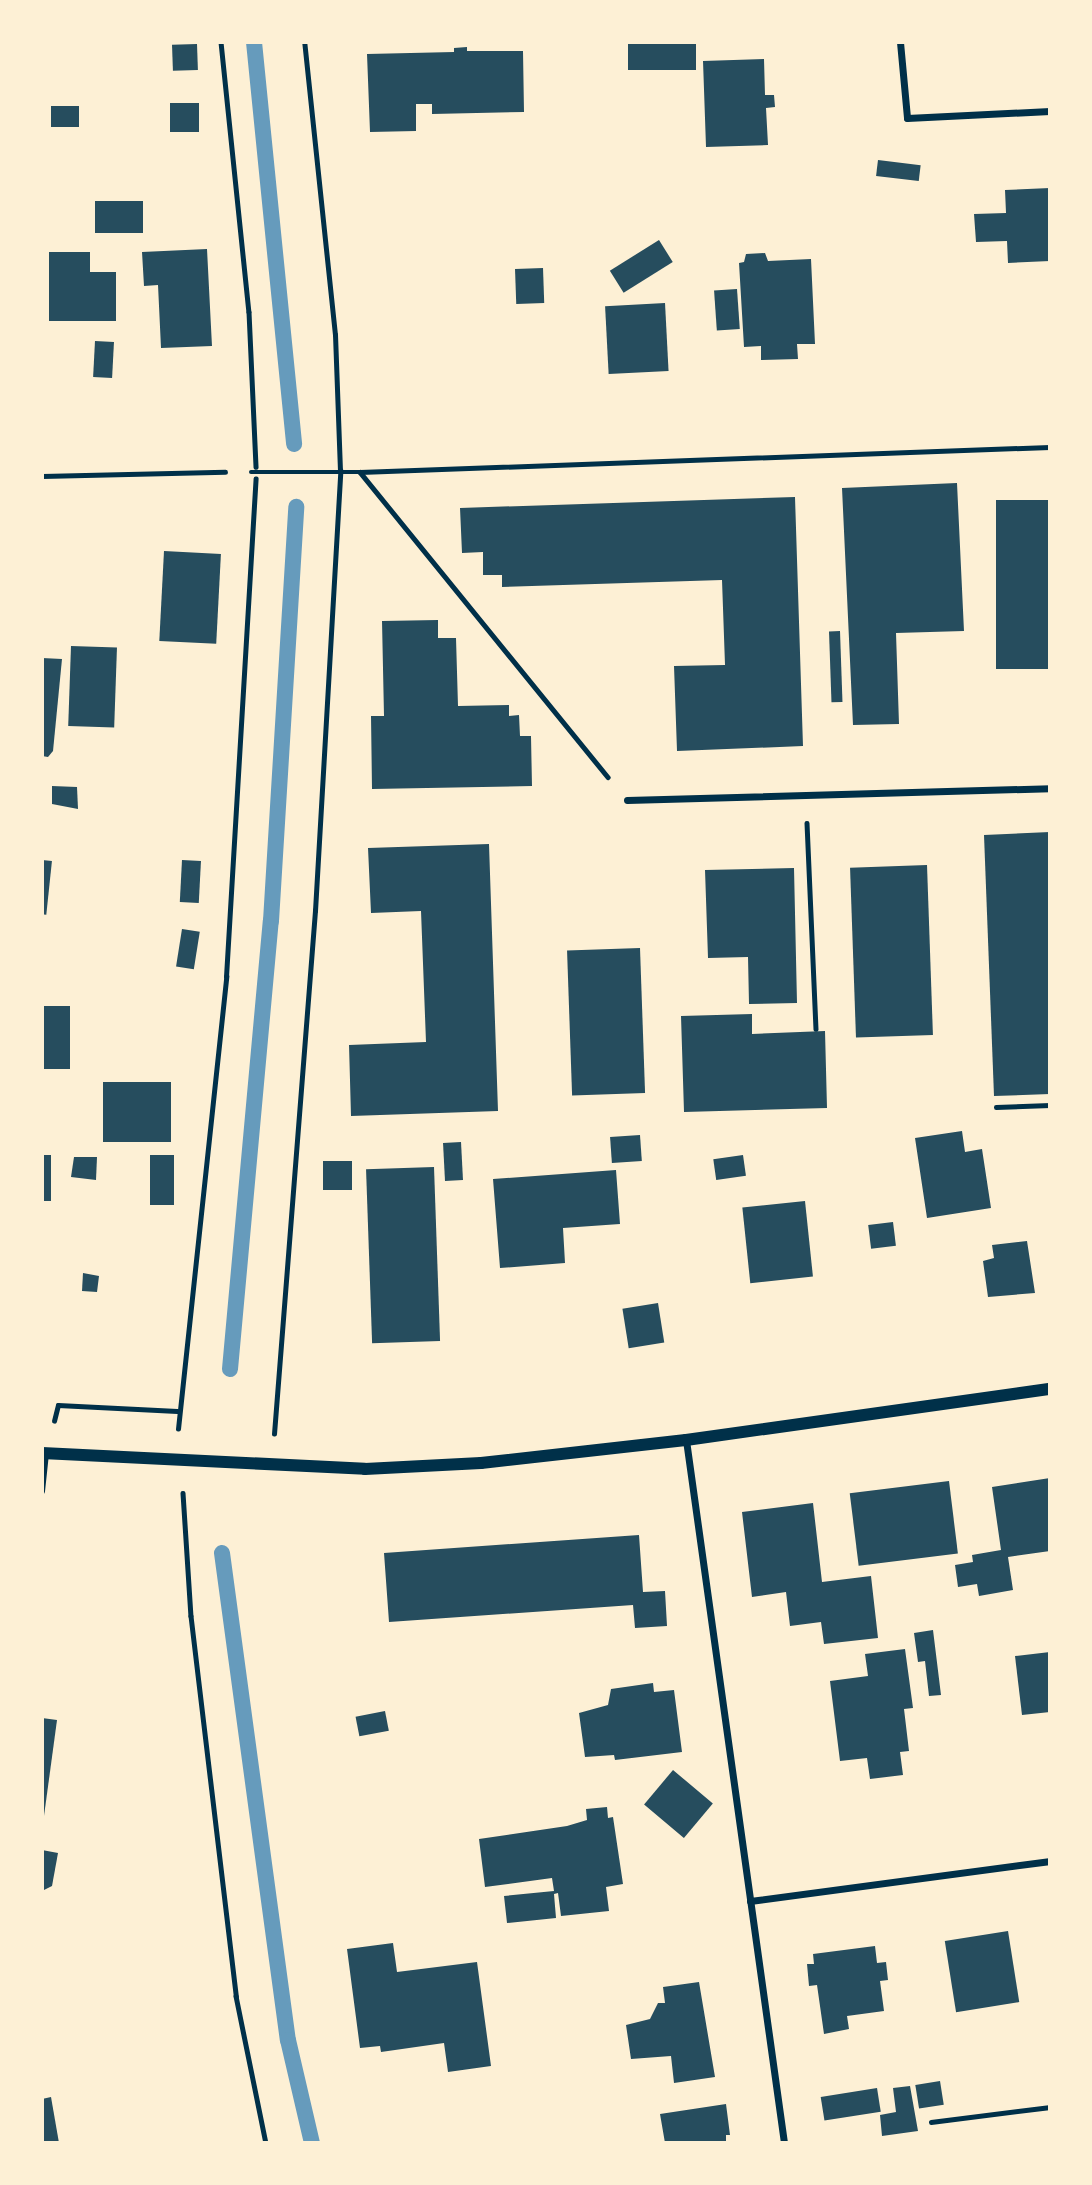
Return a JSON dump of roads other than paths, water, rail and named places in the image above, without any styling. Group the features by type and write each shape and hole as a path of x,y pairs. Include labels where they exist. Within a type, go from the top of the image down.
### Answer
{"street":[{"path":"900,42 907,118 1050,111"},
{"path":"627,800 1050,788"},
{"path":"44,1453 365,1469 481,1463 686,1440 1050,1389"},
{"path":"686,1440 784,2143"},
{"path":"750,1901 1050,1861"}],"lane":[{"path":"42,476 225,472"},
{"path":"42,1491 44,1453"}],"waterway":[{"path":"254,42 294,444"},
{"path":"230,1369 271,921 296,507"},
{"path":"222,1553 288,2040 312,2143"}]}
